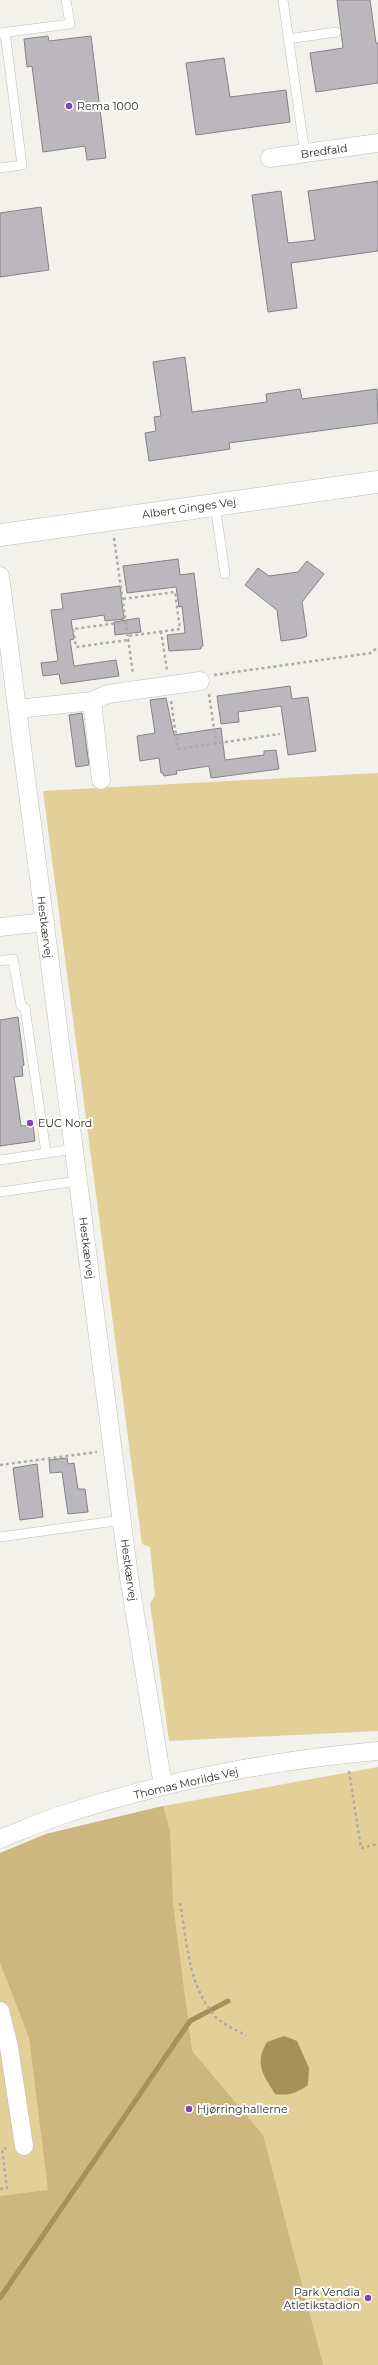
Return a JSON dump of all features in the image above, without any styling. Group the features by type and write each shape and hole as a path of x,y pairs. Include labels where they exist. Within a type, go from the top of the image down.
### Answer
{"street":[{"name":"Bredfald","path":"270,158 378,144"},
{"name":"Albert Ginges Vej","path":"0,534 378,482"},
{"name":"Hestkærvej","path":"0,576 122,1520 163,1786"},
{"path":"17,709 92,700 108,694 200,681"},
{"path":"92,700 101,780"},
{"path":"0,927 45,922"},
{"name":"Thomas Morilds Vej","path":"0,1839 70,1812 163,1786 257,1767 347,1753 378,1751"},
{"path":"0,2011 9,2047 24,2146"}],"lane":[{"path":"0,168 22,165 2,33 70,24 66,0"},
{"path":"283,0 305,154"},
{"path":"288,39 336,32"},
{"path":"215,505 225,574"},
{"path":"0,961 14,959 21,1006 25,1008 46,1153"},
{"path":"0,1160 74,1149"},
{"path":"0,1192 78,1181"},
{"path":"0,1537 122,1520"}],"path":[{"path":"112,519 135,690"},
{"path":"123,599 175,592 180,628 128,636"},
{"path":"126,622 73,629 76,647 128,640"},
{"path":"161,631 178,749 280,734"},
{"path":"200,681 207,676 371,653 378,647"},
{"path":"0,1465 113,1449"},
{"path":"347,1753 361,1848 378,1844"},
{"path":"180,1903 192,1974 201,1996 216,2017 246,2036"},
{"path":"0,2189 7,2188 2,2149 24,2146"}],"shaded area":[{"path":"378,773 378,1731 169,1741 150,1603 155,1596 150,1547 142,1544 43,791"},
{"name":"Hjørringhallerne","path":"378,1767 378,2365 0,2365 0,1853 46,1834 163,1806"},
{"path":"163,1806 170,1831 173,1904 192,2051 263,2135 323,2365 0,2365 0,2196 48,2190 29,2037 0,1963 0,1853 46,1834"},
{"path":"284,2036 297,2041 309,2068 308,2085 300,2090 285,2095 275,2094 264,2075 261,2063 263,2050 267,2042"}],"building":[{"path":"337,0 370,0 376,43 378,43 378,83 316,92 310,53 343,48"},
{"name":"Rema 1000","path":"48,36 49,41 91,36 106,158 87,160 85,146 43,152 32,66 27,67 24,39"},
{"path":"224,58 230,97 286,90 290,122 196,135 186,63"},
{"path":"378,181 378,251 291,263 297,308 268,312 252,195 281,191 288,243 315,240 308,191"},
{"path":"41,207 49,270 0,277 0,213"},
{"path":"185,357 192,412 267,402 266,394 300,389 302,399 377,389 378,423 229,443 230,449 149,461 145,433 156,431 154,417 161,416 153,362"},
{"path":"178,559 180,575 194,573 203,646 201,649 169,651 167,635 185,633 182,606 179,607 176,587 127,593 123,566"},
{"path":"307,561 324,574 302,602 307,636 303,638 281,641 277,610 245,585 258,568 269,576 298,572"},
{"path":"120,586 124,619 105,621 104,615 71,620 74,639 70,640 74,666 116,660 119,676 61,684 59,674 43,676 41,663 58,661 51,610 63,609 61,594"},
{"path":"139,618 141,632 115,635 114,622"},
{"path":"290,686 292,699 308,697 316,751 288,755 281,706 238,712 239,722 221,724 217,696"},
{"path":"166,698 174,735 221,728 225,760 264,755 264,751 276,750 279,769 211,778 209,766 176,771 177,774 164,776 163,773 161,773 159,758 140,761 137,736 155,733 150,700"},
{"path":"82,713 89,765 76,767 69,715"},
{"path":"18,1017 24,1065 22,1066 23,1076 14,1077 21,1126 33,1125 35,1141 0,1146 0,1020"},
{"path":"67,1458 68,1464 74,1463 78,1489 85,1489 88,1512 68,1514 62,1472 50,1473 49,1460"},
{"path":"37,1464 43,1517 20,1520 13,1468"}],"waterway":[{"path":"0,2298 190,2021 228,2001"}],"place":[{"name":"Rema 1000","path":"69,106"},
{"name":"EUC Nord","path":"30,1123"},
{"name":"Hjørringhallerne","path":"189,2109"},
{"name":"Park Vendia Atletikstadion","path":"368,2298"}]}
